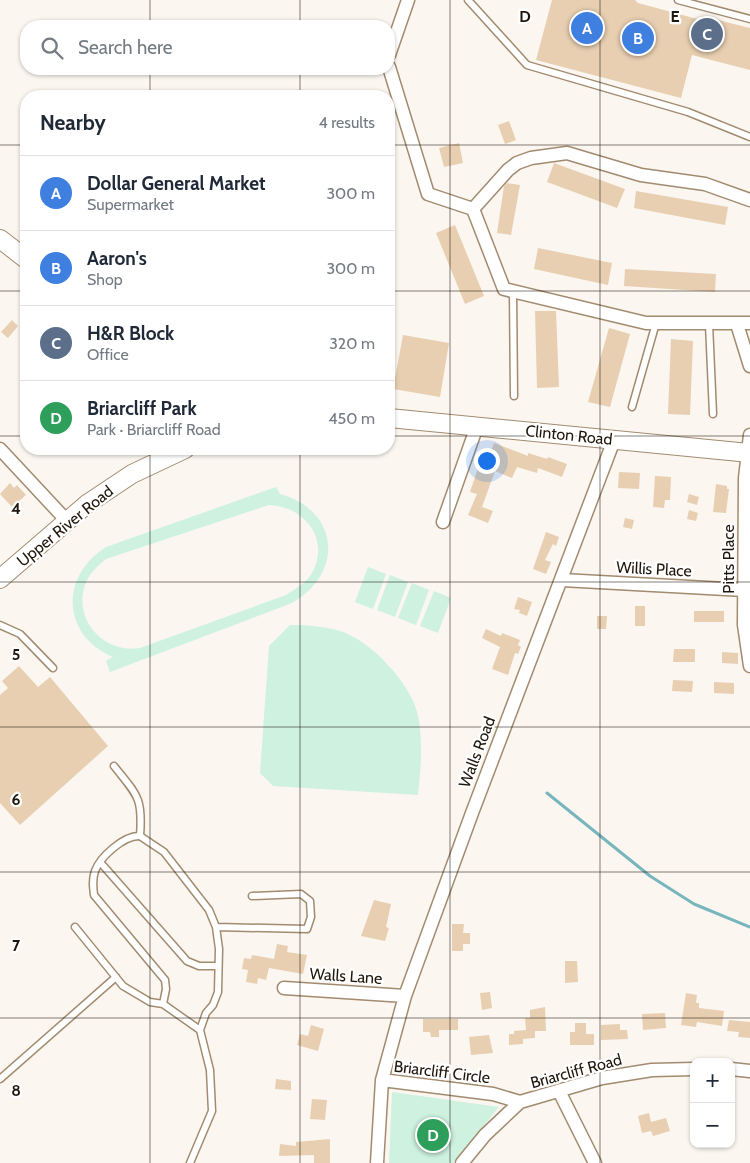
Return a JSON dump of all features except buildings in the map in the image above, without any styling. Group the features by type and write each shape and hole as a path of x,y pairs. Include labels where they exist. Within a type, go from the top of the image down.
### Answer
{"street":[{"path":"395,38 408,0"},
{"path":"392,75 428,194 473,209"},
{"path":"473,209 517,163 531,158 566,153 641,175 704,184 750,200"},
{"path":"473,209 504,289 646,323 744,323 750,366"},
{"path":"0,239 20,255"},
{"name":"Clinton Road","path":"395,419 749,453"},
{"path":"443,522 477,426"},
{"name":"Pitts Place","path":"750,435 744,590 744,625 750,666"},
{"name":"Walls Road","path":"382,1080 405,996 472,813 614,440"},
{"path":"0,449 67,521"},
{"name":"Upper River Road","path":"0,579 67,521 122,479 172,455"},
{"name":"Willis Place","path":"562,580 744,590"},
{"name":"Walls Lane","path":"284,988 405,996"},
{"name":"Briarcliff Road","path":"462,1163 485,1135 520,1102 602,1078 652,1070 690,1069"},
{"path":"735,1070 750,1071"},
{"name":"Briarcliff Circle","path":"377,1163 382,1080 493,1094 520,1102"},
{"path":"559,1091 595,1163"}],"lane":[{"path":"468,0 527,65 688,112 750,137"},
{"path":"678,0 750,19"},
{"path":"513,292 514,396"},
{"path":"632,407 656,323"},
{"path":"709,324 713,414"},
{"path":"0,625 20,634 53,668"},
{"path":"114,766 136,794 141,804 140,836"},
{"path":"163,1004 166,989 165,980 94,895 92,880 100,862 125,840 140,836 164,852 209,910 216,926 218,992 213,1005 206,1013 200,1030 210,1070 212,1111 190,1163"},
{"path":"100,862 187,961 200,966 218,966"},
{"path":"216,926 307,928 311,917 310,902 301,894 252,896"},
{"path":"75,926 123,986 150,1002 163,1004 200,1030"},
{"path":"0,1079 116,977"}],"green space":[{"path":"276,487 280,494 300,502 314,514 324,528 328,544 327,560 320,576 309,590 292,603 110,672 106,661 113,657 96,647 84,635 76,620 73,605 74,589 80,573 91,559 106,547","holes":["269,505 292,511 309,525 315,534 318,545 318,557 312,573 302,584 286,595 140,648 115,646 104,640 88,622 82,598 85,585 94,570 106,559"]},
{"path":"368,567 386,574 373,609 355,602"},
{"path":"390,575 408,582 395,617 377,610"},
{"path":"412,583 429,590 416,625 398,618"},
{"path":"434,591 451,598 438,633 420,626"},
{"path":"290,625 327,628 352,636 376,653 398,677 414,703 418,715 421,755 418,795 273,786 260,773 269,646"},
{"path":"392,1092 499,1107 453,1163 389,1163"}],"waterway":[{"path":"547,793 650,876 694,904 750,927"}],"place":[{"name":"Dollar General Market","path":"587,28"},
{"name":"H&R Block","path":"707,34"},
{"name":"Aaron's","path":"638,38"},
{"name":"Briarcliff Park","path":"433,1135"}]}
